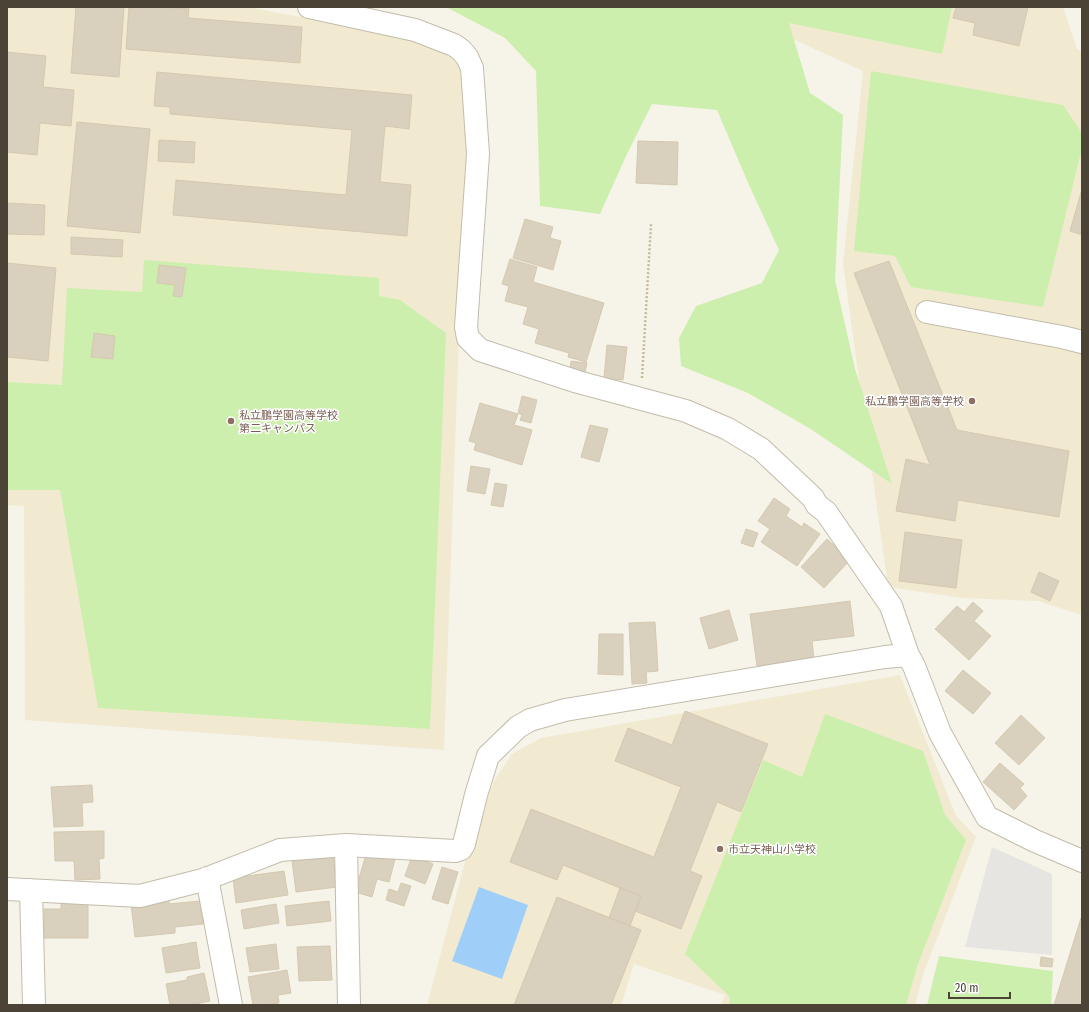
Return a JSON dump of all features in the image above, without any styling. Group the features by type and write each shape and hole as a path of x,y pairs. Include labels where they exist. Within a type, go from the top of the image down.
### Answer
{"street":[{"path":"309,7 415,30 454,45 467,57 472,68 478,154 466,327 468,338 480,350 578,382 686,411 728,429 761,449 813,498 817,505 826,512 891,606 908,655 914,666 940,733 987,817 1035,841 1082,861"},
{"path":"927,312 1082,342"},
{"path":"7,889 140,896 207,878 280,850 346,845 455,851 461,849 464,844 476,795 488,756 518,727 530,720 565,710 885,657 908,655"},
{"path":"346,845 349,1005"},
{"path":"207,878 231,1005"},
{"path":"31,890 34,1005"}],"path":[{"path":"641,399 651,224"}],"shaded area":[{"name":"私立鵬学園高等学校 第二キャンパス","path":"7,7 248,7 411,38 445,49 460,62 463,81 468,152 459,337 444,750 25,720 24,506 7,505"},
{"name":"私立鵬学園高等学校","path":"749,7 1063,7 1077,49 1082,51 1082,615 1038,601 962,598 888,587 843,264 863,71 746,18"},
{"name":"市立天神山小学校","path":"900,675 956,816 976,837 923,975 915,1005 721,1005 725,995 634,964 621,1005 427,1005 465,862 494,781 512,754 541,738"},
{"path":"992,847 1052,874 1052,955 965,947"}],"green space":[{"path":"446,7 952,7 942,54 789,23 810,93 843,115 835,280 855,369 892,484 809,428 748,393 681,366 679,338 696,306 762,283 779,250 717,110 652,104 626,156 600,214 540,206 536,71 505,38"},
{"path":"871,71 1063,105 1082,133 1082,148 1043,307 911,287 895,256 854,251"},
{"path":"144,260 379,278 379,296 400,300 446,333 430,729 98,708 60,490 7,490 7,382 62,385 67,288 142,292"},
{"path":"825,714 923,751 945,815 966,840 918,964 906,1005 729,1005 730,997 685,954 763,760 802,777"},
{"path":"939,956 1053,971 1051,1005 927,1005"}],"water":[{"path":"479,887 528,905 502,979 452,961"}],"building":[{"path":"76,7 124,7 119,77 71,73"},
{"path":"129,7 189,8 188,18 302,27 300,63 126,49"},
{"path":"956,7 1028,7 1019,46 973,35 975,23 953,18"},
{"path":"7,52 46,56 43,87 74,90 71,126 40,123 37,155 7,152"},
{"path":"157,72 412,95 409,129 385,126 380,182 411,185 407,236 173,215 176,180 346,195 352,130 170,114 170,107 154,106"},
{"path":"77,122 150,129 140,233 67,226"},
{"path":"159,140 195,142 194,163 158,161"},
{"path":"638,141 678,142 677,185 636,183"},
{"path":"1082,189 1082,235 1070,231"},
{"path":"7,203 45,205 44,235 7,234"},
{"path":"525,219 553,227 550,238 561,241 553,270 513,258"},
{"path":"71,237 123,240 122,257 71,254"},
{"path":"510,259 537,267 533,282 604,303 586,362 568,357 569,353 535,343 539,329 523,324 528,307 505,301 509,286 502,284"},
{"path":"889,261 957,430 1069,451 1059,517 958,500 955,521 896,511 906,459 930,465 854,273"},
{"path":"7,263 56,268 48,361 7,357"},
{"path":"159,265 186,268 182,297 173,296 175,285 157,283"},
{"path":"94,333 115,336 113,359 91,357"},
{"path":"607,345 627,347 623,380 604,378"},
{"path":"571,361 587,363 585,372 570,370"},
{"path":"522,396 537,400 531,423 520,420 522,415 518,413"},
{"path":"480,403 518,414 514,425 532,430 522,465 474,450 476,443 469,441"},
{"path":"590,425 608,429 599,462 581,457"},
{"path":"471,466 490,469 485,494 467,491"},
{"path":"495,483 507,485 503,507 491,505"},
{"path":"774,498 790,509 786,516 802,527 804,523 820,534 797,566 761,542 770,529 758,521"},
{"path":"746,529 758,533 753,547 741,543"},
{"path":"905,532 962,540 956,588 899,581"},
{"path":"827,539 850,560 824,588 801,567"},
{"path":"1039,572 1059,581 1050,601 1031,592"},
{"path":"850,601 854,636 812,641 814,659 757,666 750,614"},
{"path":"973,602 983,611 974,621 991,636 969,660 935,629 957,606 964,612"},
{"path":"729,610 738,640 709,649 700,618"},
{"path":"655,622 658,671 646,672 647,683 632,684 629,623"},
{"path":"599,634 623,634 623,675 598,674"},
{"path":"963,670 991,693 973,714 945,691"},
{"path":"685,711 768,744 741,812 717,802 690,871 702,876 681,929 635,911 641,896 563,865 557,880 510,862 531,809 654,857 681,787 615,761 628,728 672,745"},
{"path":"1021,715 1045,738 1019,765 995,743"},
{"path":"1000,763 1024,784 1020,788 1027,796 1014,810 983,782"},
{"path":"92,785 93,802 82,803 83,826 54,827 51,787"},
{"path":"104,831 104,858 99,859 100,879 75,880 74,861 55,861 54,832"},
{"path":"367,851 395,859 389,882 377,879 372,897 355,892"},
{"path":"333,856 337,887 296,892 292,861"},
{"path":"412,856 433,864 425,884 405,876"},
{"path":"442,867 458,872 448,904 432,899"},
{"path":"284,871 288,895 236,903 233,878"},
{"path":"401,883 411,886 404,906 386,900 389,889 398,892"},
{"path":"620,888 641,896 630,926 609,918"},
{"path":"557,897 641,930 611,1005 514,1005"},
{"path":"61,899 88,899 88,938 44,938 44,909 61,909"},
{"path":"169,900 169,904 200,901 203,924 175,927 175,933 135,937 131,904"},
{"path":"329,901 331,921 287,926 285,906"},
{"path":"276,904 279,923 244,929 241,910"},
{"path":"1081,918 1082,1005 1054,1005"},
{"path":"196,942 200,968 166,973 162,948"},
{"path":"276,944 279,969 250,972 246,948"},
{"path":"330,946 332,980 299,981 297,947"},
{"path":"1041,957 1053,959 1052,967 1040,966"},
{"path":"287,970 291,993 278,995 279,1003 253,1005 248,977"},
{"path":"204,973 210,1001 191,1005 170,1005 166,984 187,980 187,977"}],"place":[{"name":"私立鵬学園高等学校","path":"972,401"},
{"name":"私立鵬学園高等学校 第二キャンパス","path":"231,421"},
{"name":"市立天神山小学校","path":"720,849"}]}
